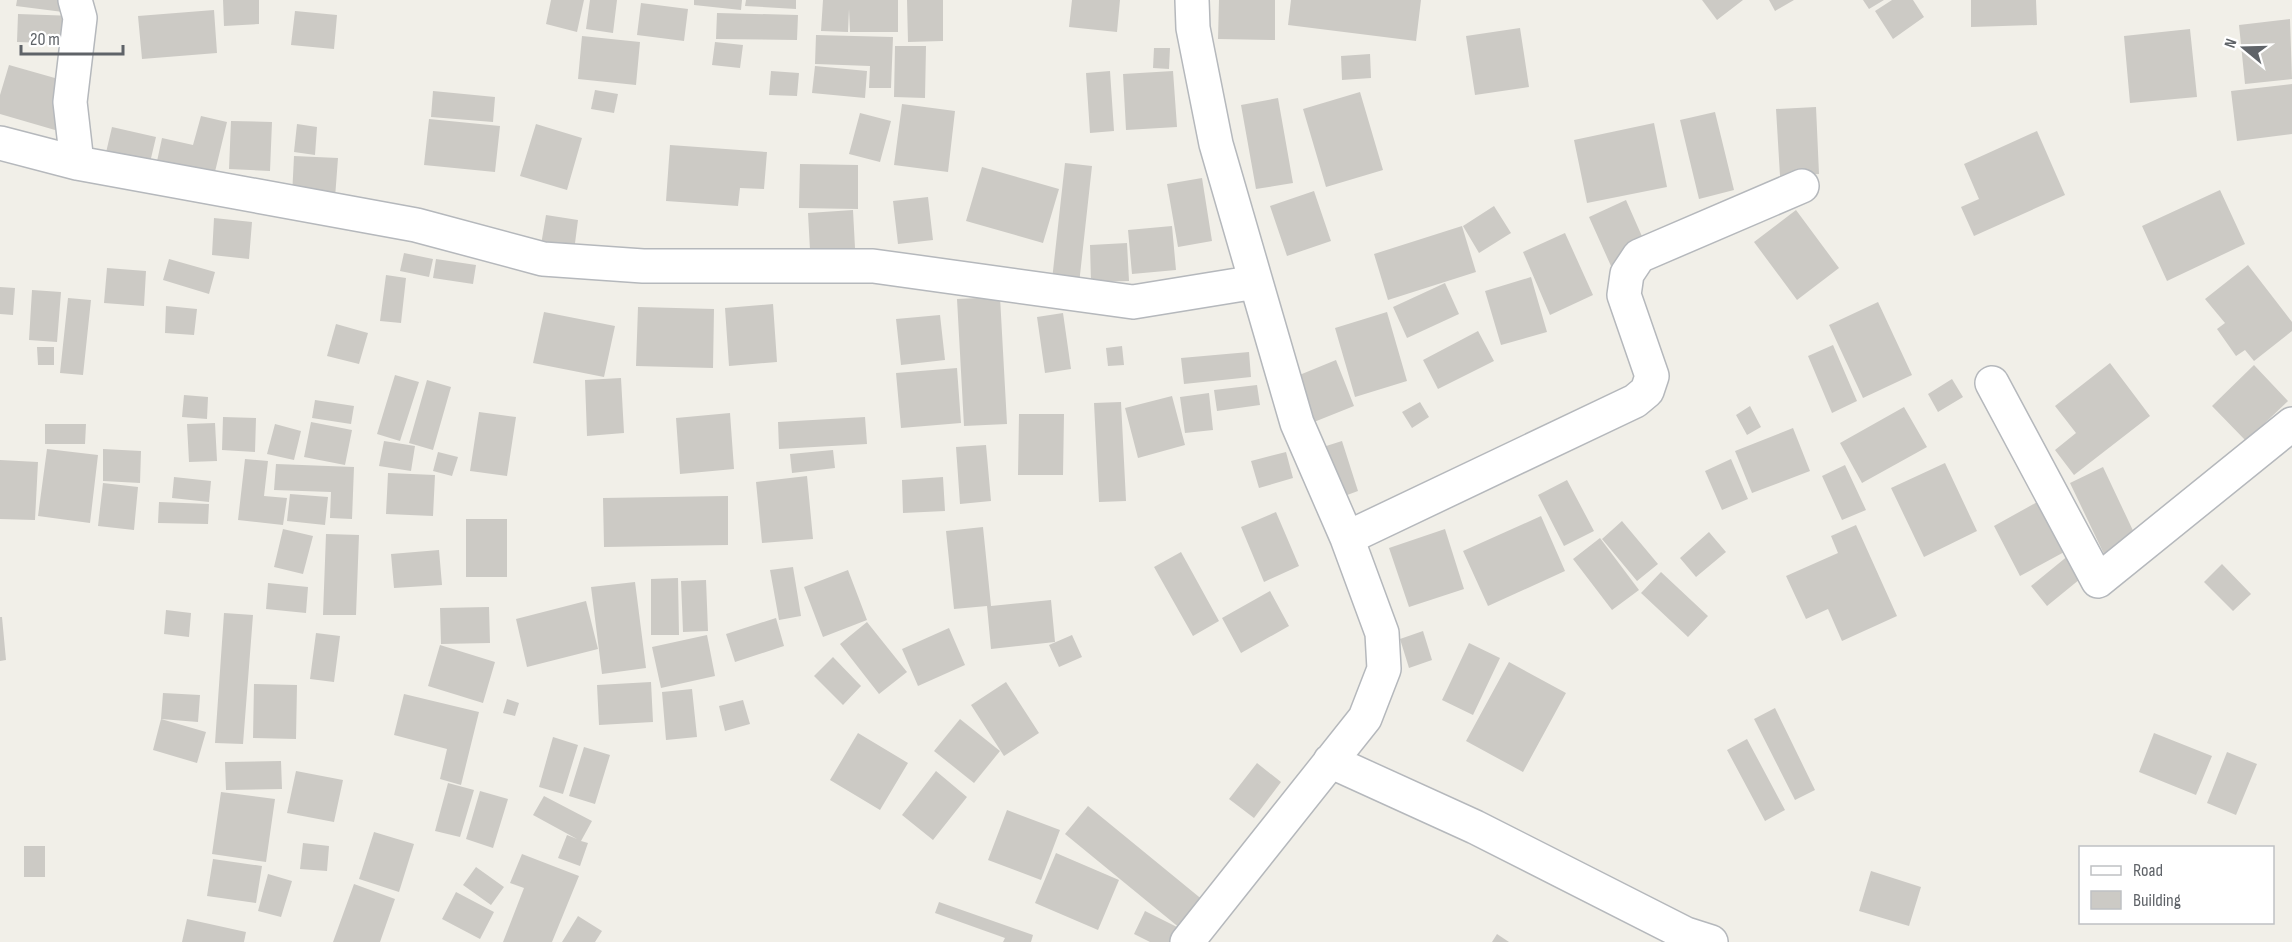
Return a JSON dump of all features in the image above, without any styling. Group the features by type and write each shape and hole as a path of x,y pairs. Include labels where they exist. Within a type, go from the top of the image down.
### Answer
{"street":[{"path":"75,0 80,18 70,102 77,163"},
{"path":"1187,942 1365,718 1384,669 1382,633 1347,538 1297,423 1216,144 1193,28 1192,0"},
{"path":"0,143 77,163 416,225 543,259 643,266 873,266 1133,302 1256,282"},
{"path":"1347,538 1635,401 1647,391 1652,376 1624,294 1627,274 1639,256 1802,186"},
{"path":"1992,383 2098,581 2292,424"},
{"path":"1330,761 1475,827 1686,934 1711,942"}],"building":[{"path":"17,0 65,0 63,12 16,6"},
{"path":"223,0 259,0 259,24 224,26"},
{"path":"551,0 584,0 577,32 546,24"},
{"path":"590,0 617,0 613,33 586,29"},
{"path":"694,0 742,0 741,10 694,5"},
{"path":"746,0 796,0 796,9 745,6"},
{"path":"823,0 898,0 898,32 850,32 849,9 848,32 821,31"},
{"path":"907,0 943,0 943,41 908,42"},
{"path":"1072,0 1120,0 1117,32 1069,27"},
{"path":"1219,0 1275,0 1275,40 1218,39"},
{"path":"1291,0 1421,0 1416,41 1288,25"},
{"path":"1702,0 1743,0 1717,20"},
{"path":"1769,0 1794,0 1775,11"},
{"path":"1863,0 1884,0 1869,9"},
{"path":"1892,0 1913,0 1924,17 1893,39 1875,11"},
{"path":"1971,0 2036,0 2037,25 1971,27"},
{"path":"641,3 688,9 684,41 637,35"},
{"path":"214,10 217,53 142,59 138,16"},
{"path":"295,11 337,15 334,49 291,45"},
{"path":"717,13 798,15 797,40 716,39"},
{"path":"18,14 75,16 74,44 17,42"},
{"path":"2290,19 2292,79 2245,84 2239,25"},
{"path":"1520,28 1529,87 1475,95 1466,36"},
{"path":"2190,29 2197,97 2130,103 2124,36"},
{"path":"816,35 893,37 891,88 869,88 870,66 815,64"},
{"path":"582,36 640,42 636,85 578,79"},
{"path":"715,42 743,45 740,68 712,65"},
{"path":"895,46 926,46 925,98 894,97"},
{"path":"1154,48 1170,48 1169,69 1153,68"},
{"path":"1370,54 1371,78 1342,80 1341,56"},
{"path":"9,65 69,82 55,130 0,114 0,95"},
{"path":"815,66 867,71 865,98 812,93"},
{"path":"771,71 799,73 797,96 769,95"},
{"path":"1110,71 1114,131 1090,133 1086,73"},
{"path":"1173,71 1177,127 1126,130 1123,74"},
{"path":"2292,84 2292,134 2237,141 2231,91"},
{"path":"595,90 618,94 614,113 591,109"},
{"path":"433,91 495,97 493,122 431,117"},
{"path":"1360,92 1383,170 1326,187 1303,109"},
{"path":"1278,98 1293,183 1256,189 1241,105"},
{"path":"902,104 955,111 948,172 894,165"},
{"path":"1816,107 1819,174 1780,176 1776,109"},
{"path":"1715,112 1734,190 1699,199 1680,120"},
{"path":"860,113 891,121 880,162 849,154"},
{"path":"201,116 227,122 213,180 156,166 162,138 193,145"},
{"path":"429,119 500,126 495,172 424,165"},
{"path":"231,121 272,122 270,171 229,169"},
{"path":"1654,123 1667,187 1587,203 1574,140"},
{"path":"297,124 317,127 315,155 294,152"},
{"path":"536,124 582,138 567,190 520,176"},
{"path":"112,127 156,137 148,171 104,161"},
{"path":"2037,131 2065,195 1974,236 1961,207 1979,199 1964,164"},
{"path":"670,145 767,152 764,189 740,188 738,206 666,201"},
{"path":"294,156 338,158 335,198 292,196"},
{"path":"1065,163 1092,166 1079,284 1052,280"},
{"path":"800,164 858,165 858,209 799,208"},
{"path":"982,167 1059,189 1043,243 966,221"},
{"path":"1202,178 1212,241 1178,247 1167,184"},
{"path":"2220,190 2245,244 2167,281 2142,226"},
{"path":"1314,191 1331,241 1287,256 1270,206"},
{"path":"928,197 933,240 898,244 893,201"},
{"path":"1626,200 1648,250 1611,266 1589,217"},
{"path":"1494,206 1511,233 1479,253 1463,226"},
{"path":"853,210 855,248 810,250 808,213"},
{"path":"1796,210 1839,268 1797,300 1754,242"},
{"path":"546,215 578,220 574,251 541,245"},
{"path":"214,218 252,222 249,259 212,255"},
{"path":"1172,226 1176,270 1132,274 1128,230"},
{"path":"1462,226 1476,272 1388,300 1374,254"},
{"path":"1565,233 1593,295 1550,315 1523,252"},
{"path":"1127,243 1129,281 1091,282 1090,245"},
{"path":"404,253 433,259 429,277 400,271"},
{"path":"169,259 215,272 209,294 163,280"},
{"path":"436,259 476,265 473,284 433,278"},
{"path":"2248,265 2292,322 2292,331 2254,361 2245,350 2236,356 2217,329 2225,323 2205,299"},
{"path":"107,268 146,271 144,306 104,303"},
{"path":"386,275 406,278 401,323 380,321"},
{"path":"1531,277 1547,332 1501,345 1485,291"},
{"path":"1445,283 1459,314 1407,338 1393,307"},
{"path":"0,287 15,288 13,315 0,314"},
{"path":"32,290 61,292 57,342 29,340"},
{"path":"1000,297 1007,424 964,426 957,299"},
{"path":"68,298 91,300 83,375 60,373"},
{"path":"1878,302 1912,375 1863,398 1829,325"},
{"path":"773,304 777,362 729,366 725,308"},
{"path":"166,306 197,309 194,335 165,333"},
{"path":"638,307 714,309 713,368 636,366"},
{"path":"544,312 615,326 604,377 533,363"},
{"path":"1387,312 1407,381 1355,397 1335,328"},
{"path":"1063,313 1071,369 1045,373 1037,317"},
{"path":"940,315 945,360 901,365 896,319"},
{"path":"336,324 368,333 359,364 327,356"},
{"path":"1478,331 1494,361 1438,389 1423,360"},
{"path":"1833,345 1857,401 1832,413 1808,356"},
{"path":"1122,346 1124,365 1108,366 1106,348"},
{"path":"37,347 54,347 54,365 38,365"},
{"path":"1249,352 1251,377 1184,384 1181,358"},
{"path":"1336,360 1354,406 1314,422 1297,376"},
{"path":"2110,363 2150,416 2074,475 2055,450 2076,433 2055,406"},
{"path":"2254,365 2288,401 2246,441 2212,406"},
{"path":"957,368 961,423 901,428 896,373"},
{"path":"395,375 419,382 400,441 377,434"},
{"path":"621,378 624,433 587,436 585,380"},
{"path":"1952,379 1963,397 1938,412 1928,394"},
{"path":"427,380 451,387 433,450 409,443"},
{"path":"1257,385 1260,405 1217,411 1214,390"},
{"path":"1209,393 1213,430 1185,433 1180,397"},
{"path":"184,395 208,397 207,419 182,417"},
{"path":"1172,396 1185,445 1138,458 1125,408"},
{"path":"315,400 354,406 351,424 312,418"},
{"path":"1121,402 1126,501 1099,502 1094,403"},
{"path":"1420,402 1429,417 1412,428 1402,412"},
{"path":"1750,406 1761,427 1747,435 1736,415"},
{"path":"1904,407 1927,447 1862,483 1840,443"},
{"path":"479,412 516,417 507,476 470,471"},
{"path":"730,413 734,469 680,474 676,418"},
{"path":"1019,414 1064,414 1063,475 1018,475"},
{"path":"223,417 256,418 255,452 222,450"},
{"path":"865,417 867,444 779,449 778,422"},
{"path":"311,422 352,430 345,465 304,457"},
{"path":"215,423 217,461 189,462 187,424"},
{"path":"45,424 86,424 85,444 45,444"},
{"path":"275,424 301,431 294,460 267,454"},
{"path":"1793,428 1810,471 1752,493 1735,451"},
{"path":"384,441 415,446 411,471 379,466"},
{"path":"1342,441 1358,491 1339,498 1323,447"},
{"path":"986,445 991,501 960,504 956,447"},
{"path":"47,449 98,455 90,523 38,516"},
{"path":"103,449 141,451 140,483 103,481"},
{"path":"833,450 835,468 792,473 790,454"},
{"path":"438,452 458,457 452,476 433,471"},
{"path":"1286,452 1293,478 1259,488 1251,461"},
{"path":"245,459 268,461 264,496 287,498 283,525 238,520"},
{"path":"1731,459 1748,499 1722,510 1705,471"},
{"path":"0,460 38,462 35,520 0,519"},
{"path":"1945,463 1977,531 1924,557 1891,488"},
{"path":"276,464 354,467 352,519 330,518 331,492 274,490"},
{"path":"1845,465 1866,510 1842,520 1822,476"},
{"path":"2103,467 2137,539 2104,554 2070,483"},
{"path":"388,473 435,475 433,516 386,514"},
{"path":"807,476 813,539 762,543 756,482"},
{"path":"174,477 211,481 209,502 172,498"},
{"path":"943,477 945,511 903,513 902,480"},
{"path":"1567,480 1594,531 1564,546 1538,495"},
{"path":"103,483 138,487 134,530 98,526"},
{"path":"290,494 328,497 325,525 287,521"},
{"path":"728,496 728,545 604,547 603,498"},
{"path":"2039,501 2066,551 2020,576 1994,526"},
{"path":"159,502 209,504 208,524 158,523"},
{"path":"1276,512 1299,566 1264,582 1241,527"},
{"path":"1541,516 1565,571 1488,606 1463,551"},
{"path":"466,519 507,519 507,577 466,577"},
{"path":"1622,521 1658,564 1637,581 1602,539"},
{"path":"1856,525 1897,616 1842,641 1828,609 1806,619 1786,576 1838,553 1831,536"},
{"path":"983,527 991,606 1051,600 1055,642 991,649 987,606 954,609 946,531"},
{"path":"283,529 313,536 303,574 274,567"},
{"path":"1445,529 1464,589 1409,607 1389,548"},
{"path":"1709,532 1726,552 1696,577 1680,558"},
{"path":"326,534 359,535 356,615 323,615"},
{"path":"1600,538 1639,590 1612,610 1573,559"},
{"path":"439,550 442,585 394,588 391,554"},
{"path":"1181,552 1219,621 1193,636 1154,567"},
{"path":"2069,555 2085,575 2047,606 2031,586"},
{"path":"2222,564 2251,594 2233,611 2204,582"},
{"path":"793,567 801,616 779,620 770,570"},
{"path":"848,570 867,620 823,637 804,587"},
{"path":"1661,572 1708,616 1688,637 1641,593"},
{"path":"678,578 679,635 651,635 651,579"},
{"path":"706,580 708,631 683,632 681,581"},
{"path":"635,582 646,668 602,674 591,587"},
{"path":"268,583 308,587 306,613 266,609"},
{"path":"1270,591 1289,626 1241,653 1222,618"},
{"path":"586,601 598,649 527,667 516,619"},
{"path":"489,607 490,643 441,644 440,608"},
{"path":"166,610 191,613 189,637 164,634"},
{"path":"224,613 253,615 243,744 215,743"},
{"path":"0,617 2,617 6,660 0,661"},
{"path":"776,618 784,646 735,662 726,634"},
{"path":"867,622 907,672 879,694 840,644"},
{"path":"949,628 965,665 918,686 902,649"},
{"path":"1423,631 1432,660 1409,668 1400,639"},
{"path":"316,633 340,636 334,682 310,679"},
{"path":"707,635 715,676 661,688 652,647"},
{"path":"1072,635 1082,657 1059,667 1049,645"},
{"path":"1469,643 1500,658 1473,715 1442,700"},
{"path":"440,645 495,662 483,703 428,686"},
{"path":"833,657 861,686 843,705 814,676"},
{"path":"1509,662 1566,693 1523,772 1466,741"},
{"path":"651,682 653,722 599,725 597,685"},
{"path":"1006,682 1039,733 1004,756 971,705"},
{"path":"254,684 297,685 296,739 253,738"},
{"path":"692,689 697,737 666,740 662,692"},
{"path":"163,693 200,695 198,722 161,719"},
{"path":"404,694 479,712 461,785 440,779 447,749 394,735"},
{"path":"507,699 519,703 515,716 503,713"},
{"path":"743,700 750,724 725,731 719,706"},
{"path":"1775,708 1815,790 1795,800 1754,719"},
{"path":"161,719 206,732 197,763 153,750"},
{"path":"960,719 1000,751 974,783 934,751"},
{"path":"858,733 908,763 880,810 830,780"},
{"path":"2154,733 2212,756 2196,795 2139,772"},
{"path":"553,737 578,745 563,794 539,787"},
{"path":"1747,739 1785,810 1765,821 1727,750"},
{"path":"584,747 610,755 595,804 569,796"},
{"path":"2227,752 2257,764 2236,815 2207,803"},
{"path":"281,761 282,789 226,790 225,762"},
{"path":"1257,763 1281,782 1254,818 1229,799"},
{"path":"296,771 343,780 334,822 287,813"},
{"path":"936,771 967,797 933,840 902,815"},
{"path":"448,783 474,790 460,837 435,831"},
{"path":"480,791 508,799 493,848 466,839"},
{"path":"221,792 275,799 266,862 212,854"},
{"path":"544,796 592,821 581,841 588,843 580,866 558,858 567,835 577,839 533,815"},
{"path":"1088,806 1204,901 1181,929 1065,834"},
{"path":"1007,810 1060,830 1041,880 988,860"},
{"path":"374,832 414,844 399,892 359,879"},
{"path":"303,843 329,846 327,871 300,869"},
{"path":"24,846 45,846 45,877 24,877"},
{"path":"1056,853 1119,880 1098,930 1035,903"},
{"path":"522,854 579,876 552,942 503,942 524,888 510,883"},
{"path":"213,859 262,866 256,903 207,896"},
{"path":"476,867 504,887 491,905 463,885"},
{"path":"1871,871 1921,887 1909,926 1859,911"},
{"path":"268,874 292,881 281,917 258,911"},
{"path":"354,884 395,899 380,942 333,942"},
{"path":"456,892 494,912 480,939 442,919"},
{"path":"939,902 1033,935 1031,942 1003,942 1005,938 935,913"},
{"path":"1145,911 1177,927 1170,942 1150,942 1134,934"},
{"path":"578,916 602,931 595,942 562,942"},
{"path":"187,919 246,932 244,942 182,942"},
{"path":"1497,934 1509,942 1492,942"}]}
